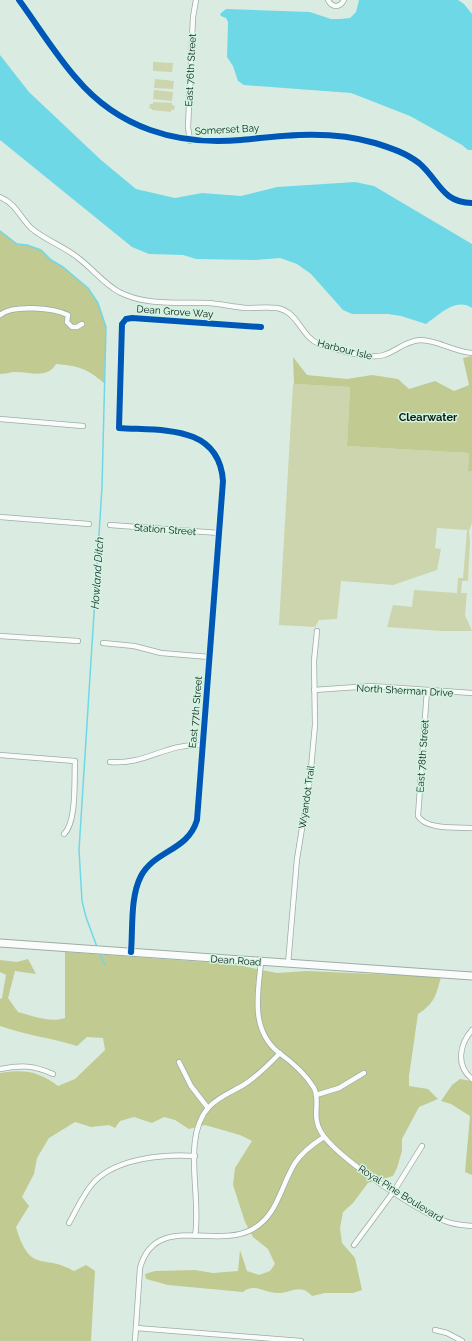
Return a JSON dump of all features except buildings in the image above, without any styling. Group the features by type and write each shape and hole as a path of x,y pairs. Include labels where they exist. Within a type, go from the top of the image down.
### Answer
{"street":[{"name":"Somerset Bay","path":"19,0 68,69 102,103 121,116 147,129 169,137 190,141 224,141 308,134 337,135 364,140 405,154 425,169 449,197 460,202 472,203"},
{"name":"East 76th Street","path":"190,141 188,120 192,17 196,0"},
{"path":"328,0 330,4 335,6 341,5 344,0"},
{"name":"Harbour Isle","path":"0,196 12,204 24,220 39,234 78,257 112,287 134,298 179,304 208,303 240,308 280,309 293,316 305,333 315,342 368,356 385,355 405,344 419,340 454,350 472,353"},
{"path":"0,315 11,309 54,311 68,316 67,322 72,327 77,327 82,324"},
{"name":"Dean Grove Way","path":"212,449 201,440 188,434 119,428 122,329 126,319 143,318 261,327"},
{"path":"0,419 83,426"},
{"name":"East 77th Street","path":"131,952 135,895 141,876 152,862 186,840 195,828 198,815 223,473 220,461 212,449"},
{"path":"0,517 89,524"},
{"name":"Station Street","path":"110,525 219,533"},
{"name":"Wyandot Trail","path":"288,964 297,859 309,786 314,725 317,631"},
{"path":"0,636 78,641"},
{"path":"103,643 134,646 164,653 210,657"},
{"name":"North Sherman Drive","path":"314,690 371,686 472,693"},
{"name":"East 78th Street","path":"427,690 418,813 421,821 429,825 472,828"},
{"path":"110,762 139,761 177,746 203,745"},
{"path":"0,755 75,760 71,818 69,828 64,834"},
{"name":"Dean Road","path":"0,943 472,976"},
{"path":"261,962 257,1007 258,1019 265,1037 303,1074 313,1087 316,1095 339,1088 364,1074"},
{"path":"472,1030 464,1040 461,1054 464,1069 472,1079"},
{"path":"195,1236 195,1156 199,1124 208,1108 217,1100 256,1077 280,1053"},
{"path":"179,1062 194,1091 208,1108"},
{"path":"0,1069 14,1066 36,1067 53,1074"},
{"name":"Royal Pine Boulevard","path":"316,1095 316,1118 324,1137 361,1170 441,1220 457,1225 472,1226"},
{"path":"135,1341 139,1282 143,1261 148,1251 157,1242 174,1235 232,1236 246,1232 259,1225 270,1215 276,1205 296,1162 306,1150 324,1137"},
{"path":"354,1245 394,1191 422,1146"},
{"path":"68,1223 90,1186 111,1169 160,1156 195,1156"},
{"path":"136,1328 301,1341"},
{"path":"435,1330 447,1333 462,1341"},
{"path":"231,1335 231,1341"}],"green space":[{"path":"153,62 173,63 172,72 153,71"},
{"path":"155,79 174,81 173,89 154,88"},
{"path":"154,90 173,92 172,101 153,99"},
{"path":"153,102 172,103 172,105 175,106 174,110 171,110 171,112 152,110 149,108 150,104 153,104"},
{"path":"0,231 17,244 27,245 41,250 51,260 63,267 88,288 98,303 106,327 104,383 82,369 56,364 48,372 37,374 13,372 0,374"},
{"path":"472,356 472,471 468,471 469,453 347,446 350,387 294,384 293,357 307,375 347,379 372,375 398,379 409,389 435,381 454,391 469,385 463,358"},
{"path":"293,384 350,387 347,446 469,453 468,471 472,471 472,523 469,531 470,543 468,581 462,581 461,593 467,593 465,615 472,631 442,631 387,627 393,605 412,607 414,590 457,593 458,578 463,578 467,530 437,528 435,548 441,549 437,570 393,585 341,581 337,619 319,620 315,627 279,625"},
{"path":"65,952 232,964 277,973 307,971 441,977 434,998 424,1010 418,1014 409,1076 409,1086 428,1089 438,1099 419,1107 402,1139 402,1151 393,1176 368,1183 353,1203 343,1212 340,1228 342,1243 355,1258 362,1290 353,1293 325,1293 312,1296 301,1289 274,1293 251,1288 243,1292 168,1285 146,1279 145,1274 155,1271 195,1270 213,1273 238,1271 240,1250 247,1271 259,1275 270,1271 275,1264 268,1249 253,1237 245,1222 233,1185 235,1168 252,1141 240,1135 205,1125 189,1129 175,1120 164,1117 152,1123 134,1117 120,1121 115,1128 109,1125 91,1127 75,1122 49,1138 37,1158 34,1174 22,1197 29,1206 16,1227 21,1242 32,1257 63,1266 74,1271 86,1265 95,1271 91,1341 0,1341 0,1073 16,1071 30,1072 44,1077 58,1086 75,1079 105,1050 103,1038 87,1037 77,1046 0,1026 0,999 2,998 6,975 0,972 0,960 17,962 28,959 36,974 15,971 8,998 18,1012 53,1020 65,1018"},
{"path":"460,1079 472,1081 472,1175 465,1172 470,1116 451,1104 441,1101 452,1085"}],"water":[{"path":"359,0 458,0 464,4 472,14 472,150 468,150 462,145 410,116 351,93 244,85 238,81 233,66 227,57 228,22 226,18 220,14 226,9 310,12 331,19 340,19 350,18 356,12"},
{"path":"0,55 29,92 101,160 136,189 175,198 202,193 241,196 277,187 355,182 374,186 472,244 472,308 466,305 460,305 448,308 426,324 401,316 388,314 352,314 343,310 311,274 297,264 280,258 255,260 196,259 183,255 149,254 132,247 0,140"}],"waterway":[{"name":"Howland Ditch","path":"0,231 17,244 27,245 41,250 51,260 63,267 88,288 98,303 106,327 102,487 79,850 82,901 97,947"},
{"name":"Howland Ditch","path":"99,952 105,965"}],"cycle path":[{"path":"19,0 68,69 93,95 110,110 150,130 194,140 217,141 292,135 342,136 358,139 375,143 409,156 426,170 447,195 462,202 472,203"},
{"path":"131,952 133,913 137,884 147,867 186,838 193,830 197,820 223,481 219,462 211,449 199,440 185,434 169,431 119,428 122,324 126,319 132,318 261,327"}],"district":[{"name":"Clearwater","path":"428,417"}]}
